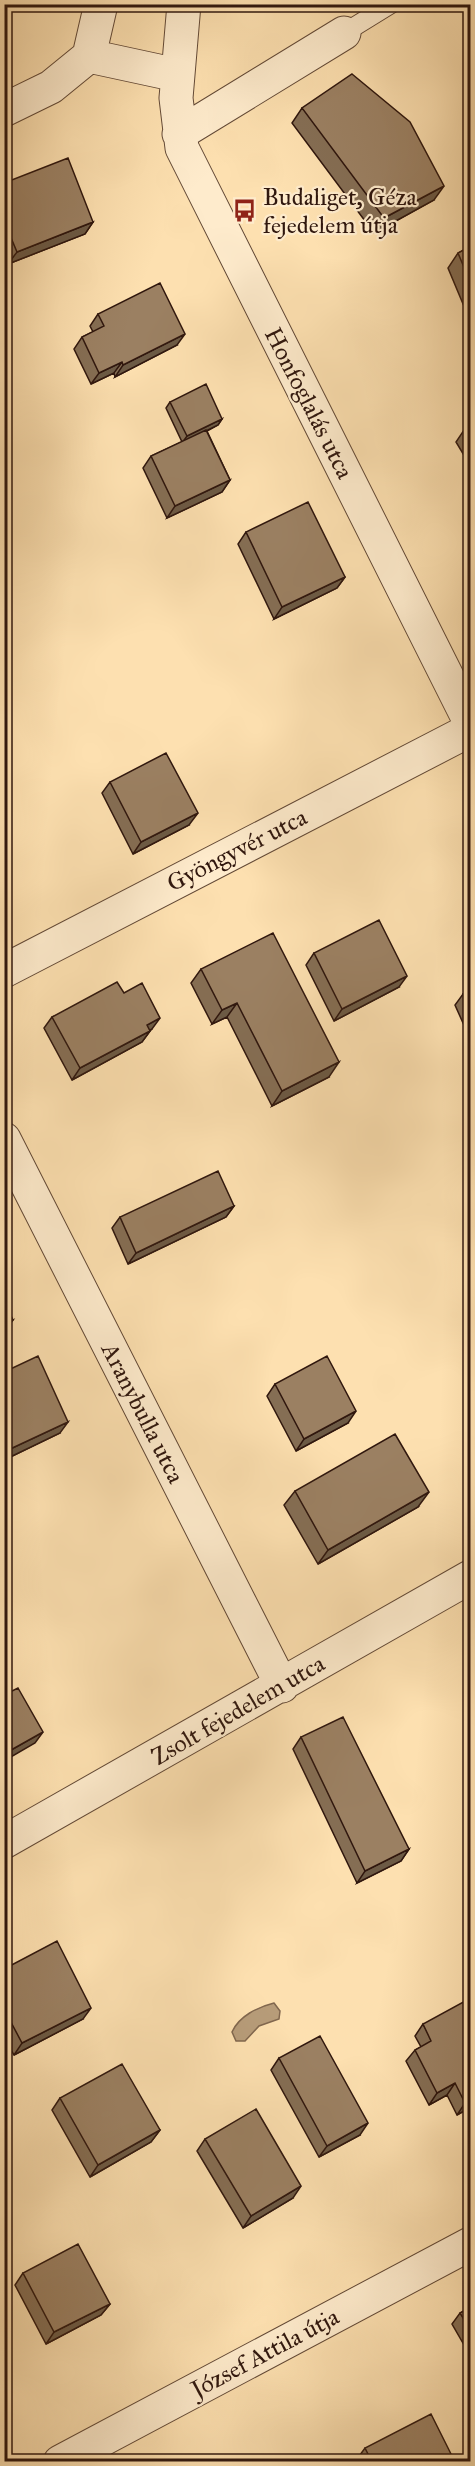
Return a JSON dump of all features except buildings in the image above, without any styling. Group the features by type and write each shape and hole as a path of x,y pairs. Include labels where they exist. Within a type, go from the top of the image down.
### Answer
{"street":[{"path":"4,110 51,87 89,56 101,4"},
{"name":"Honfoglalás utca","path":"184,4 177,75 179,134 182,148 471,722"},
{"path":"179,134 344,33"},
{"path":"89,56 177,75"},
{"name":"Gyöngyvér utca","path":"4,971 471,730"},
{"name":"Aranybulla utca","path":"4,1139 282,1686"},
{"name":"Zsolt fejedelem utca","path":"4,1842 471,1577"},
{"name":"József Attila útja","path":"60,2462 471,2244"}],"lane":[{"path":"344,33 391,4"}],"shaded area":[{"path":"274,2003 280,2011 279,2019 259,2026 245,2041 236,2041 232,2032 239,2021 256,2010"}],"place":[{"name":"Budaliget, Géza fejedelem útja","path":"245,211"}]}
